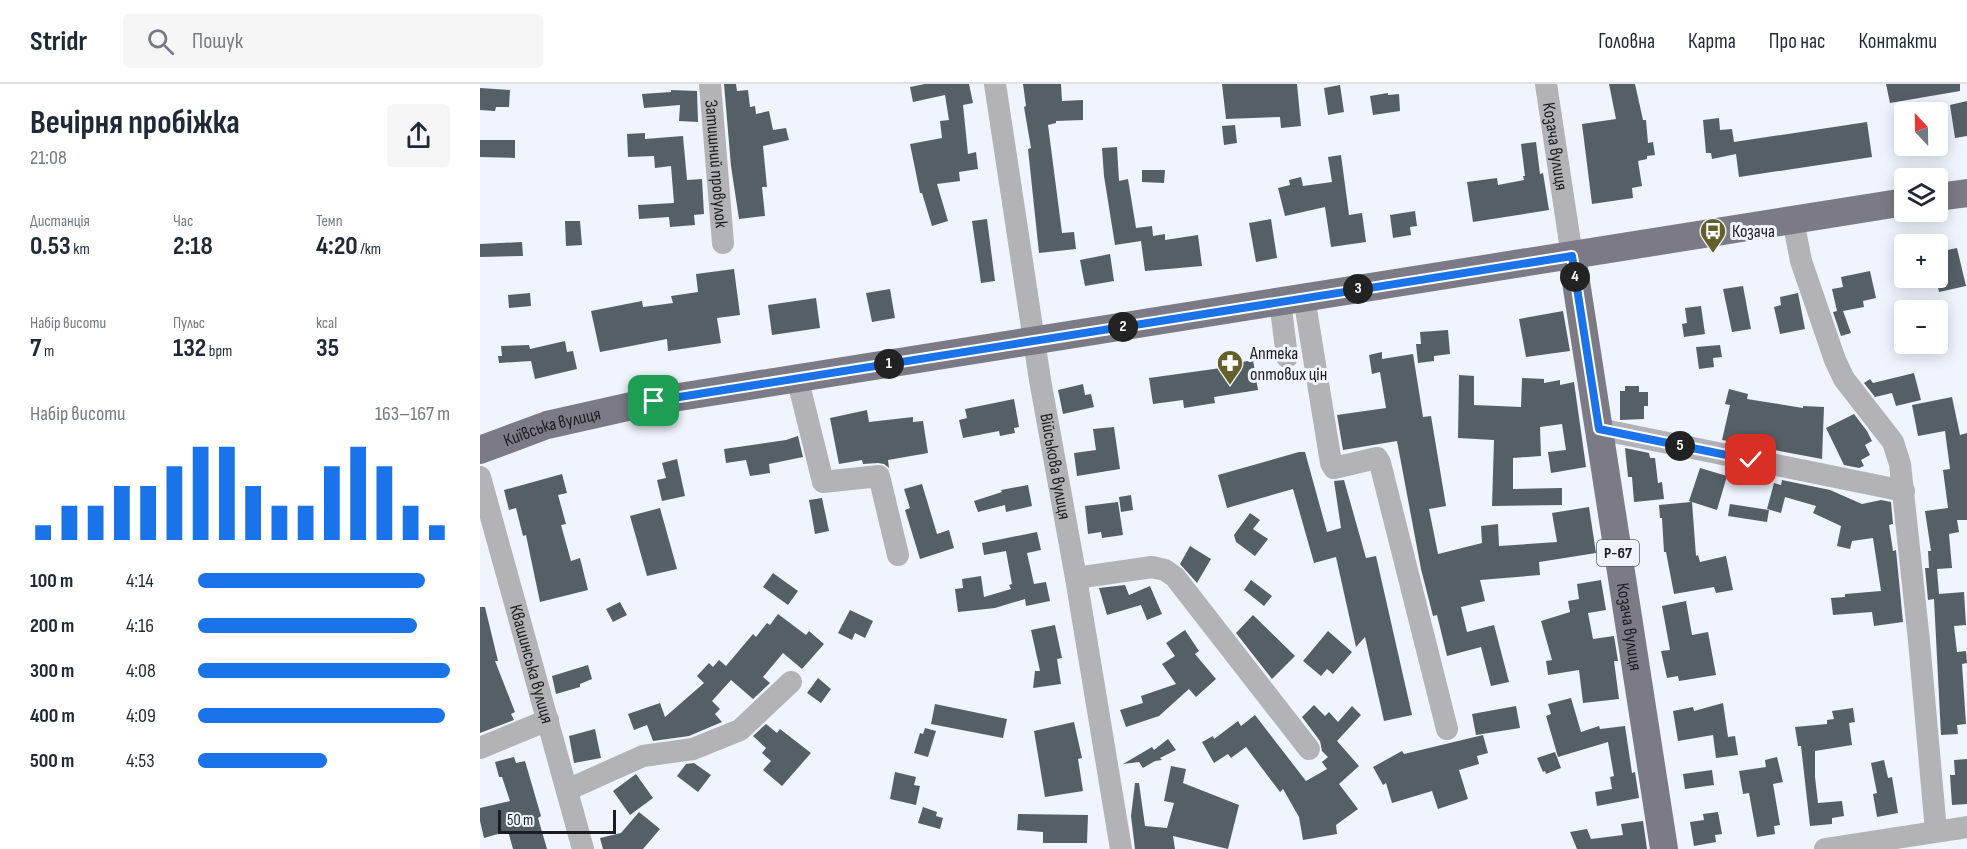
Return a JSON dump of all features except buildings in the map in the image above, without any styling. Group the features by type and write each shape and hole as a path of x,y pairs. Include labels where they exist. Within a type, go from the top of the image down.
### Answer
{"main road":[{"path":"1948,196 1967,193"},
{"name":"Київська вулиця","path":"480,450 547,425 654,401 1894,204"},
{"name":"Козача вулиця","path":"1572,256 1664,849"}],"street":[{"name":"Затишний провулок","path":"710,84 723,243"},
{"name":"Військова вулиця","path":"995,84 1034,342 1121,849"},
{"name":"Козача вулиця","path":"1546,84 1572,256"},
{"path":"1792,220 1802,261 1835,360 1844,379 1893,442 1900,464 1936,831"},
{"path":"1287,357 1292,299"},
{"path":"1292,299 1331,463 1334,468 1377,458 1380,463 1447,729"},
{"path":"798,377 823,482 879,476 898,555"},
{"path":"1599,429 1904,491"},
{"name":"Квашинська вулиця","path":"480,477 583,849"},
{"path":"1076,578 1152,567 1165,570 1174,577 1309,749"},
{"path":"567,790 643,756 693,749 740,730 790,682"},
{"path":"480,748 548,720"},
{"path":"1825,849 1967,827"}],"place":[{"name":"Козача","path":"1713,254"},
{"name":"Аптека оптових цін","path":"1230,386"}],"route":[{"path":"654,401 1572,256 1599,429 1751,460"}]}
